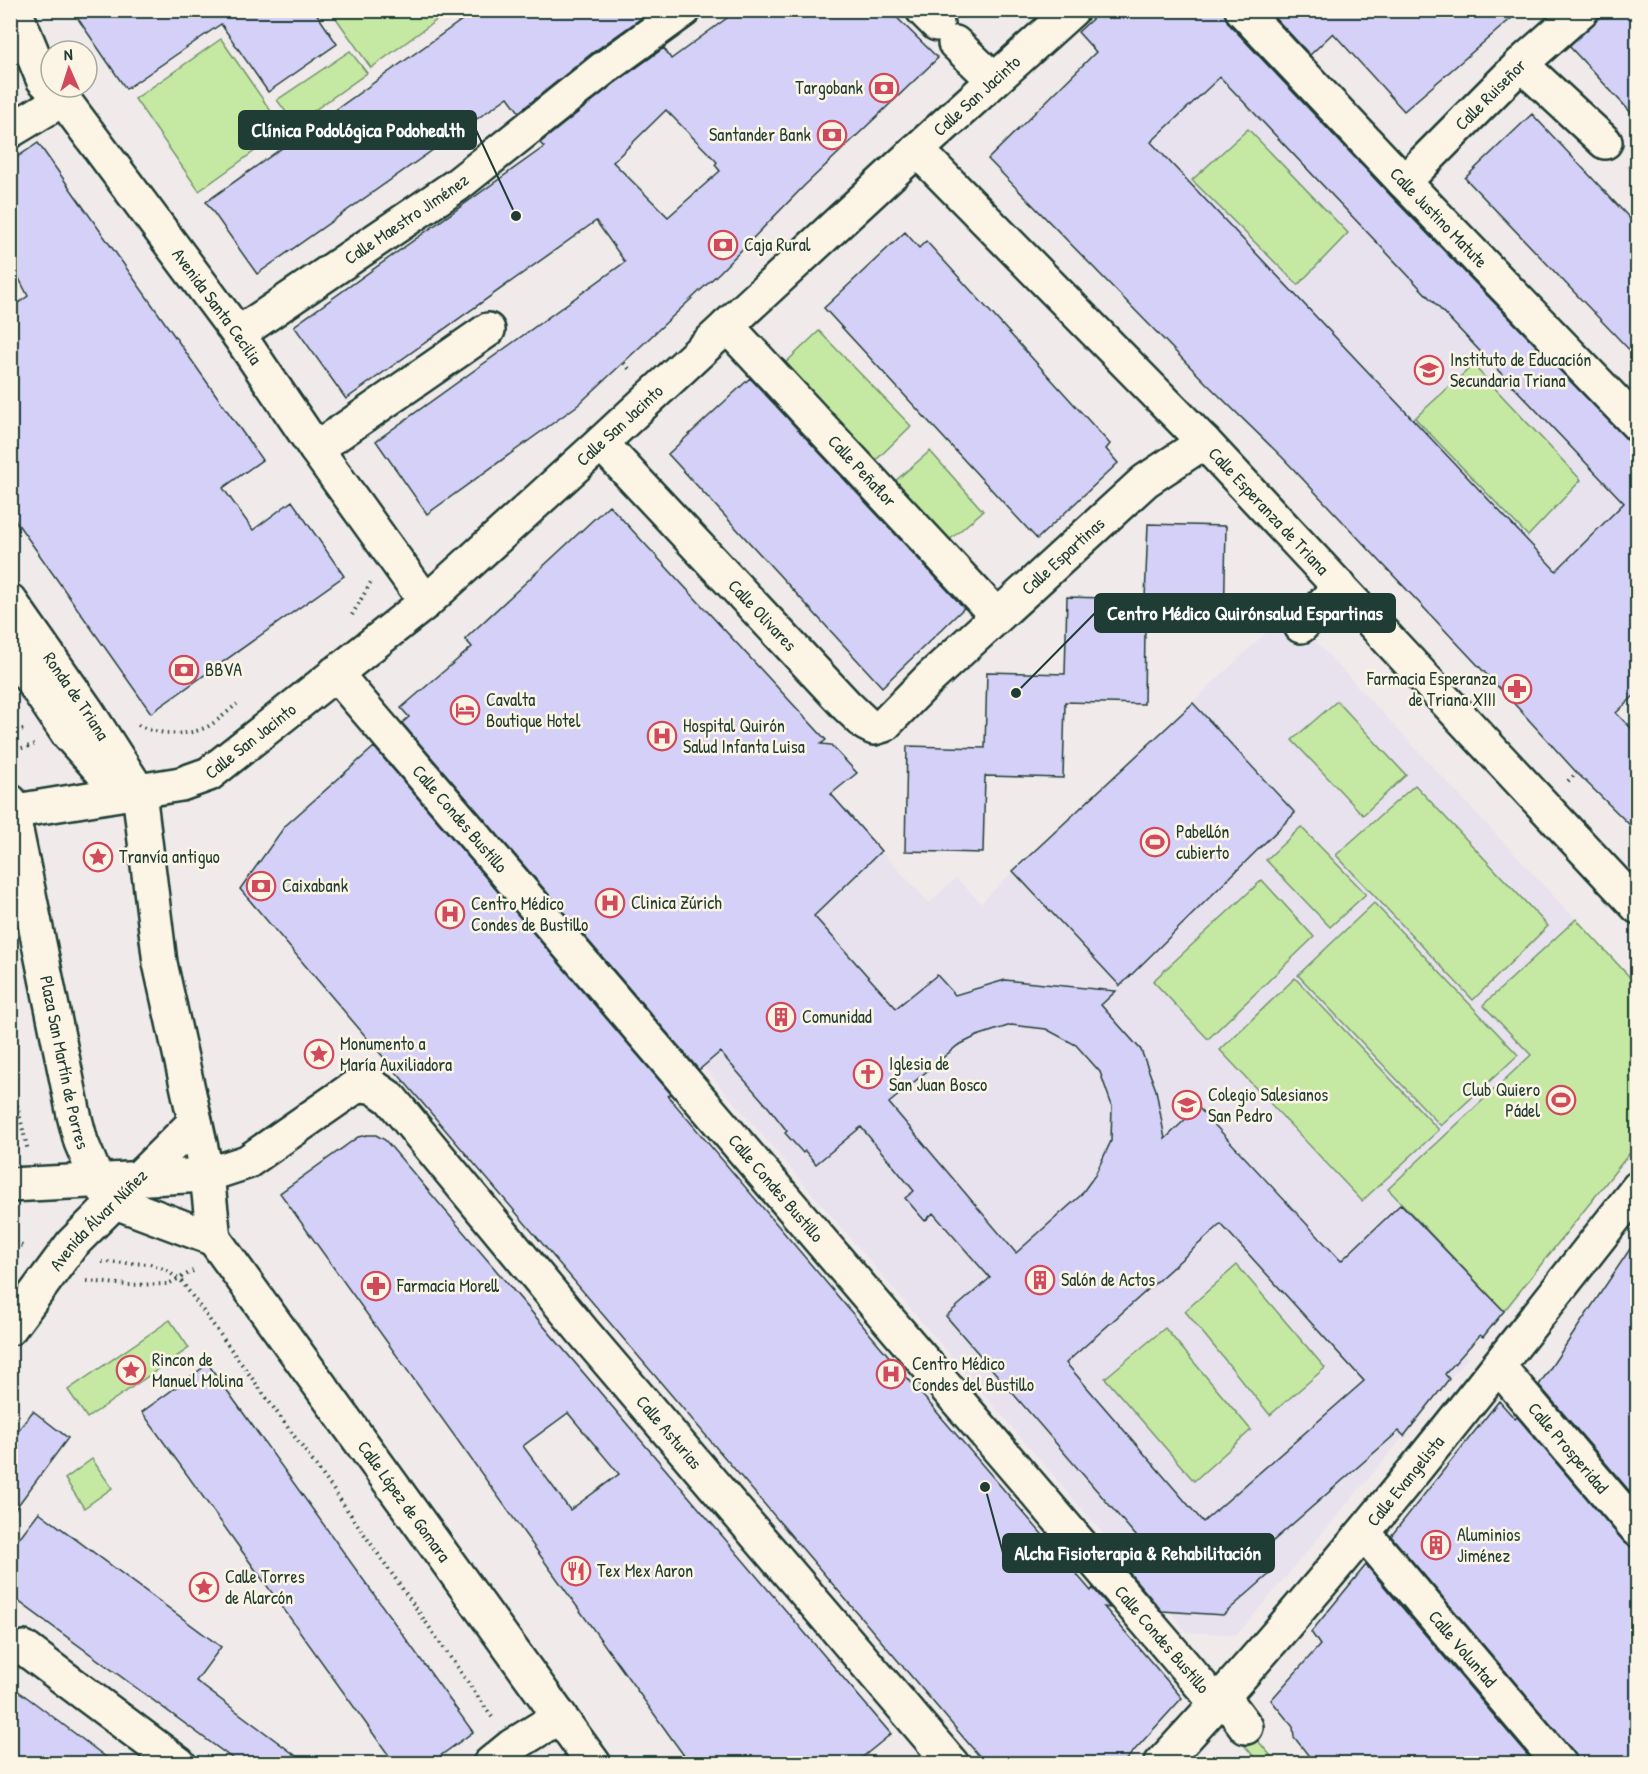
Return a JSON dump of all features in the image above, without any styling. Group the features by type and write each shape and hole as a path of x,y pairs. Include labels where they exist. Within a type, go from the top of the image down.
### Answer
{"street":[{"name":"Calle Maestro Jiménez","path":"238,334 457,185 596,57 684,10"},
{"name":"Calle San Jacinto","path":"11,808 133,793 181,784 209,774 426,602 1072,10"},
{"name":"Calle Justino Matute","path":"1242,10 1404,182 1636,421"},
{"name":"Calle Ruiseñor","path":"1404,182 1521,64 1582,10"},
{"name":"Avenida Santa Cecilia","path":"23,15 39,67"},
{"path":"938,26 994,80"},
{"path":"1521,64 1605,142"},
{"path":"10,130 63,99"},
{"name":"Avenida Santa Cecilia","path":"63,99 238,334 316,449 426,602"},
{"name":"Calle Esperanza de Triana","path":"917,150 1204,442 1638,907"},
{"name":"Calle Peñaflor","path":"727,326 997,616"},
{"path":"316,449 488,330"},
{"name":"Calle Espartinas","path":"929,679 1145,481 1204,442"},
{"name":"Calle Olivares","path":"601,444 867,724 874,728 884,725 929,679"},
{"path":"1300,626 1340,587"},
{"name":"Ronda de Triana","path":"10,601 87,711 133,793"},
{"name":"Ronda de Triana","path":"10,648 75,741 106,776 133,793"},
{"name":"Calle Condes Bustillo","path":"335,673 1220,1700 1246,1727"},
{"path":"133,793 160,963 207,1174 214,1239"},
{"name":"Plaza San Martín de Porres","path":"11,808 74,1115 81,1142 105,1190"},
{"name":"Calle Asturias","path":"207,1174 247,1162 359,1084 374,1087 390,1098 584,1333 952,1764"},
{"name":"Avenida Álvar Núñez","path":"10,1328 72,1244 105,1190 137,1178 195,1122"},
{"path":"137,1178 207,1174"},
{"path":"10,1185 105,1190 214,1239"},
{"name":"Calle Evangelista","path":"1161,1764 1220,1700 1364,1533 1498,1366 1632,1208"},
{"name":"Calle López de Gomara","path":"214,1239 594,1764"},
{"name":"Calle Prosperidad","path":"1498,1366 1638,1530"},
{"name":"Calle Voluntad","path":"1364,1533 1560,1764"},
{"path":"24,1648 179,1764"},
{"path":"490,1764 512,1746 560,1716"}],"path":[{"path":"344,623 373,579"},
{"path":"131,718 136,724 156,732 169,734 196,731 209,726 244,698"},
{"path":"1628,725 1638,716"},
{"path":"10,751 42,742"},
{"path":"10,1076 28,1152"},
{"path":"95,1261 150,1264 166,1270 178,1279 198,1303 332,1488 493,1719"},
{"path":"81,1280 128,1285 168,1284 193,1271"}],"shaded area":[{"name":"Instituto de Educación Secundaria Triana","path":"1221,11 1637,451 1590,678 1039,108 1128,20"},
{"name":"Colegio Salesianos San Pedro","path":"1288,612 1637,985 1637,1144 1483,1337 1480,1335 1464,1353 1468,1358 1237,1635 1187,1632 703,1066 797,931 881,851 929,903 956,878 981,903"}],"green space":[{"path":"331,11 449,11 371,68"},
{"path":"221,39 284,130 199,191 135,99"},
{"path":"350,51 367,73 295,124 277,100"},
{"path":"1248,129 1348,233 1298,285 1192,180"},
{"path":"819,331 911,426 873,463 780,368"},
{"path":"1473,365 1581,480 1528,536 1415,418"},
{"path":"930,451 983,511 947,542 894,482"},
{"path":"1337,701 1406,775 1363,815 1292,740"},
{"path":"1415,785 1548,926 1473,1000 1336,855"},
{"path":"1301,827 1366,894 1330,927 1266,860"},
{"path":"1262,880 1314,937 1208,1039 1153,981"},
{"path":"1374,903 1518,1055 1441,1126 1298,975"},
{"name":"Club Quiero Pádel","path":"1576,919 1637,985 1637,1144 1504,1311 1388,1189 1531,1055 1483,1005"},
{"path":"1295,978 1439,1130 1362,1201 1220,1050"},
{"path":"1237,1265 1325,1368 1270,1415 1185,1311"},
{"path":"170,1320 189,1348 87,1418 68,1390"},
{"path":"1165,1328 1251,1430 1194,1481 1105,1378"},
{"path":"92,1459 112,1488 84,1508 65,1479"},
{"path":"1253,1735 1277,1763 1259,1763 1245,1746"}],"building":[{"path":"72,10 314,10 337,44 268,92 221,24 126,89 99,50 99,39 92,39"},
{"path":"476,10 638,10 643,17 592,53 519,112 508,97 257,274 206,202"},
{"path":"738,10 889,10 938,58 804,186 720,272 578,405 427,514 376,441 625,262 596,221 346,399 294,326 544,147 540,143 615,83 664,48 671,59","holes":["666,110 717,162 715,165 720,171 668,217 613,162"]},
{"path":"1102,10 1224,10 1228,23 1390,195 1638,451 1638,692 1616,713 1638,735 1638,833 1577,773 1282,457 1206,383 988,159 1096,52 1078,32","holes":["1220,77 1624,503 1556,571 1151,142"]},
{"path":"1268,10 1521,10 1404,111 1333,33 1310,55"},
{"path":"1607,10 1638,10 1638,120 1569,46"},
{"path":"1532,114 1638,227 1638,359 1465,178"},
{"path":"38,143 262,460 223,488 253,530 292,501 344,576 151,713 10,513 10,309 28,296 10,261 10,162"},
{"path":"905,232 919,248 926,241 1110,444 1106,449 1118,463 1037,539 824,308"},
{"path":"750,378 964,608 882,687 668,454"},
{"path":"609,505 826,740 821,744 831,745 857,773 831,794 881,851 814,916 896,1008 937,975 955,995 1005,980 1116,991 1101,1005 1141,1050 1156,1090 1165,1139 1198,1107 1341,1261 1401,1204 1504,1311 1483,1337 1480,1335 1445,1374 1449,1379 1404,1436 1399,1431 1257,1555 1272,1572 1223,1615 1162,1611 1121,1563 1143,1544 946,1316 990,1278 933,1213 925,1221 905,1198 914,1191 861,1127 816,1164 785,1133 787,1131 769,1108 720,1052 699,1070 402,723 409,717 401,708 472,647 465,639","holes":["1011,1025 1046,1029 1076,1045 1100,1072 1112,1106 1111,1141 1095,1175 1080,1196 1016,1253 889,1103 957,1046 977,1036","1221,1224 1364,1381 1203,1522 1066,1363"]},
{"path":"1148,524 1226,526 1224,630 1145,628 1144,704 1065,702 1063,778 985,776 983,853 905,851 907,746 985,748 987,672 1065,674 1067,597 1145,599"},
{"name":"Pabellón cubierto","path":"1193,703 1295,813 1120,986 1013,871"},
{"path":"374,747 671,1094 668,1096 892,1360 1091,1591 1093,1588 1110,1608 1104,1607 1182,1698 1122,1764 986,1764 240,889 285,826"},
{"path":"376,1135 385,1140 891,1734 854,1764 690,1764 280,1193 358,1137","holes":["568,1413 619,1474 570,1510 523,1446"]},
{"path":"1638,1237 1638,1501 1539,1385"},
{"path":"208,1364 473,1732 429,1764 395,1764 142,1412"},
{"path":"1499,1401 1515,1419 1517,1417 1624,1542 1631,1547 1638,1548 1638,1764 1578,1764 1574,1752 1391,1536"},
{"path":"33,1411 68,1438 10,1516 10,1441"},
{"path":"39,1512 221,1647 196,1681 307,1764 240,1764 10,1595 10,1550"},
{"path":"1366,1565 1535,1764 1315,1764 1294,1737 1293,1727 1271,1700 1320,1645 1311,1632"},
{"path":"10,1685 36,1704 115,1764 10,1764"}],"place":[{"name":"Targobank","path":"884,88"},
{"name":"Santander Bank","path":"832,135"},
{"name":"Clínica Podológica Podohealth","path":"516,216"},
{"name":"Caja Rural","path":"723,245"},
{"name":"Instituto de Educación Secundaria Triana","path":"1429,370"},
{"name":"BBVA","path":"184,670"},
{"name":"Farmacia Esperanza de Triana XIII","path":"1517,689"},
{"name":"Centro Médico Quirónsalud Espartinas","path":"1016,693"},
{"name":"Cavalta Boutique Hotel","path":"465,710"},
{"name":"Hospital Quirón Salud Infanta Luisa","path":"662,736"},
{"name":"Pabellón cubierto","path":"1155,842"},
{"name":"Tranvía antiguo","path":"98,857"},
{"name":"Caixabank","path":"261,886"},
{"name":"Clinica Zúrich","path":"610,903"},
{"name":"Centro Médico Condes de Bustillo","path":"450,914"},
{"name":"Comunidad","path":"781,1017"},
{"name":"Monumento a María Auxiliadora","path":"319,1054"},
{"name":"Iglesia de San Juan Bosco","path":"868,1074"},
{"name":"Club Quiero Pádel","path":"1561,1100"},
{"name":"Colegio Salesianos San Pedro","path":"1187,1105"},
{"name":"Salón de Actos","path":"1040,1280"},
{"name":"Farmacia Morell","path":"376,1286"},
{"name":"Rincon de Manuel Molina","path":"131,1370"},
{"name":"Centro Médico Condes del Bustillo","path":"891,1374"},
{"name":"Alcha Fisioterapia & Rehabilitación","path":"985,1487"},
{"name":"Aluminios Jiménez","path":"1436,1545"},
{"name":"Tex Mex Aaron","path":"576,1571"},
{"name":"Calle Torres de Alarcón","path":"204,1587"}]}
